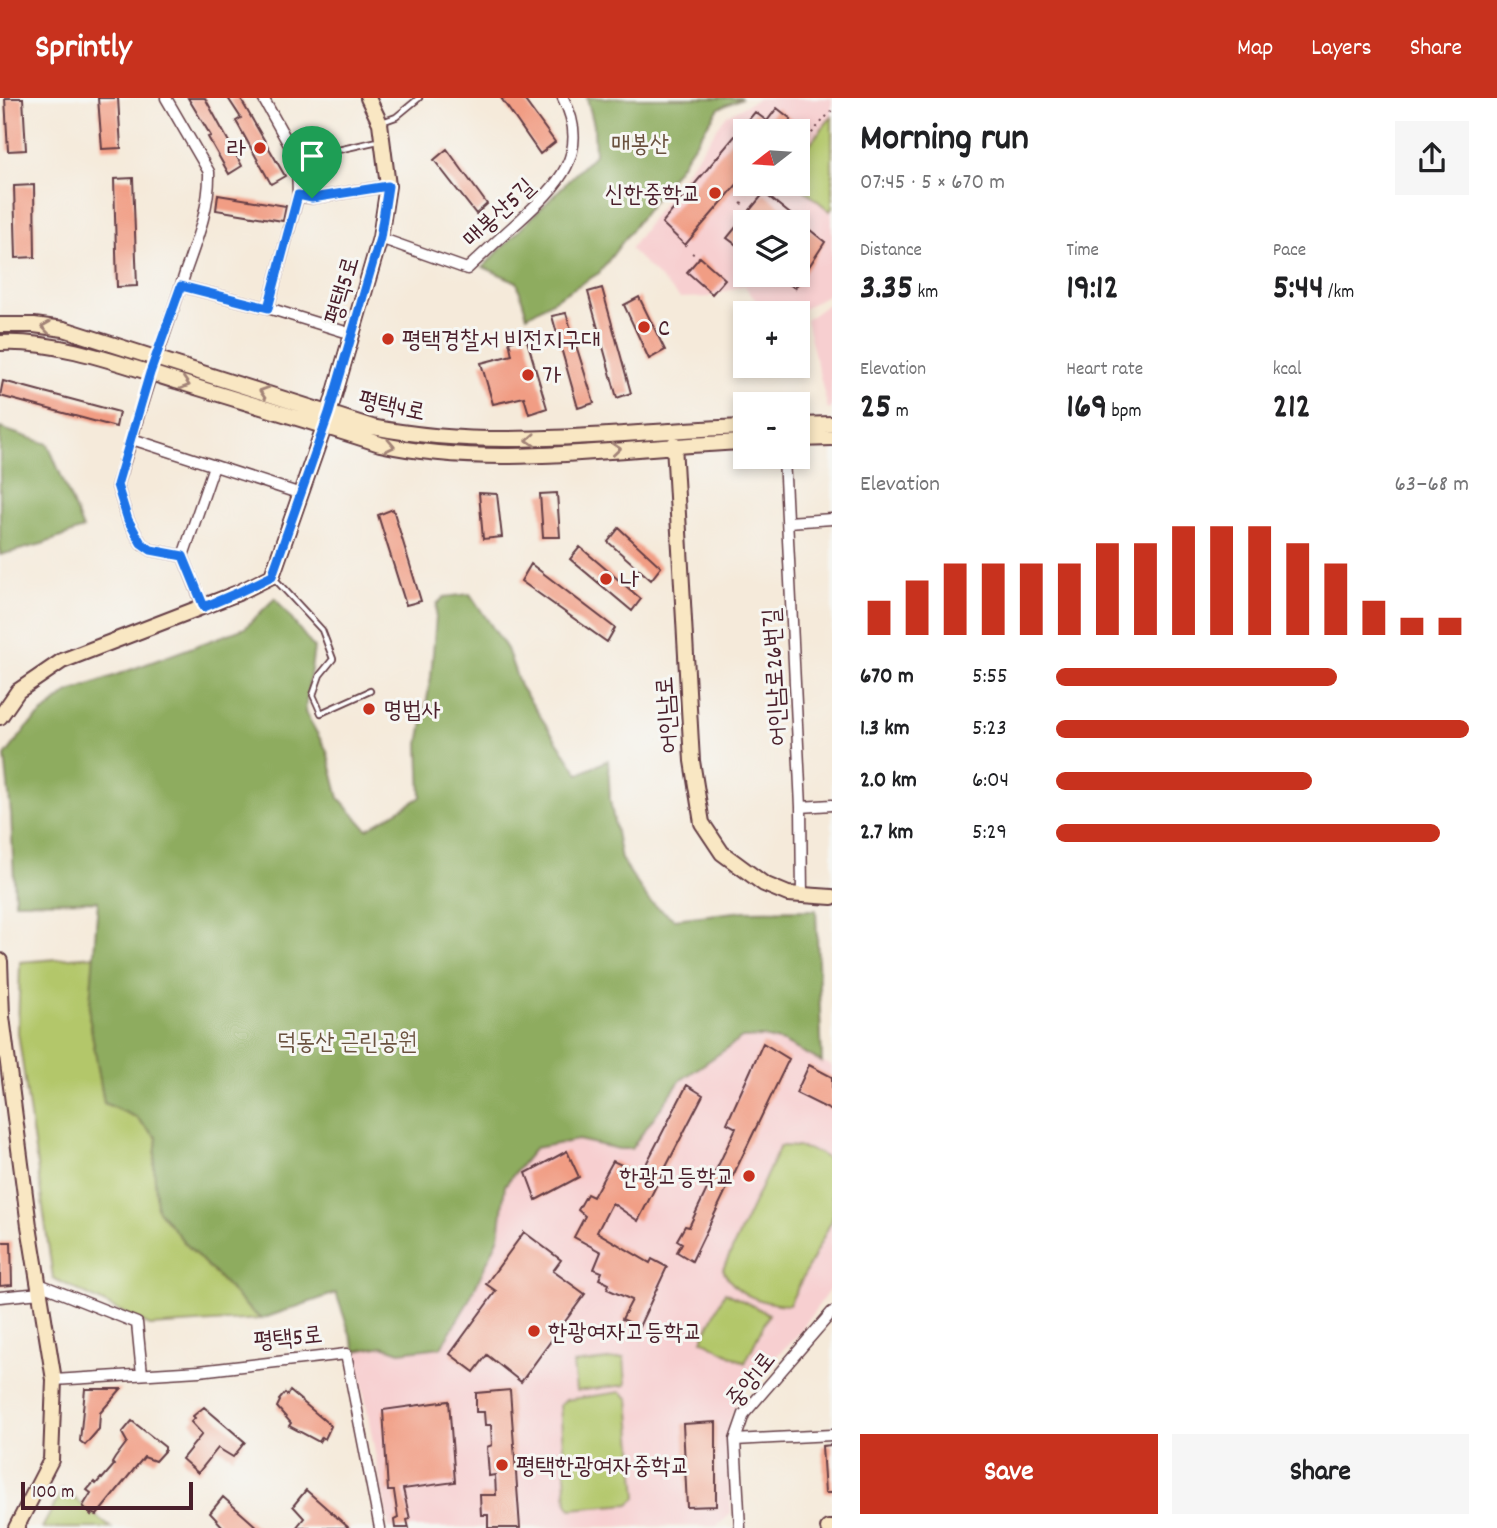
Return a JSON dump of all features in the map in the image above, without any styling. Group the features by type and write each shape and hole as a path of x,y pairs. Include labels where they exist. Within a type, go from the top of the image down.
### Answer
{"street":[{"path":"166,98 209,172 205,213 150,373 117,485 128,520 141,543 151,550 183,556"},
{"path":"263,98 297,159 298,195 268,308"},
{"name":"평택5로","path":"272,576 327,420 380,238 388,186 380,123 368,98"},
{"name":"매봉산5길","path":"380,238 467,269 553,189 566,169 573,148 572,114 563,98"},
{"path":"298,195 312,198 388,186"},
{"path":"181,286 268,308 352,334"},
{"name":"평택4로","path":"0,325 34,325 64,329 156,358 396,448 521,457 674,444 733,442"},
{"name":"평택4로","path":"0,343 23,342 50,346 327,420 412,435 520,441 733,428"},
{"path":"810,425 832,424"},
{"path":"810,439 832,438"},
{"path":"132,439 301,494"},
{"name":"어인남로","path":"674,444 692,761 702,823 722,853 764,884 788,894 832,897"},
{"path":"204,607 183,556 214,466"},
{"name":"어인남로26번길","path":"785,469 801,807 802,896"},
{"path":"788,522 832,519"},
{"path":"0,717 18,691 62,661 204,607 272,576"},
{"path":"801,807 832,805"},
{"path":"0,961 4,1030 54,1380 51,1461 16,1528"},
{"path":"0,1297 40,1288 137,1323 142,1374"},
{"name":"중앙1로","path":"740,1528 735,1440 744,1414 832,1312"},
{"name":"평택5로","path":"54,1380 189,1372 346,1354 380,1528"},
{"path":"735,1440 832,1435"}],"lane":[{"path":"380,123 396,117 419,98"},
{"path":"297,159 382,140"},
{"path":"272,576 322,630 333,659 320,676 313,695 321,713 370,691"}],"path":[{"path":"810,135 832,110"},
{"path":"741,203 745,205"},
{"path":"692,253 700,258"}],"shaded area":[{"path":"759,98 832,98 832,292 810,305 810,301 756,301 746,287 810,287 810,210 733,210 733,287 738,287 709,297 680,298 630,249 726,116"},
{"path":"832,301 832,409 828,409 810,336 810,317"},
{"path":"763,1037 783,1042 832,1066 832,1286 796,1337 743,1388 729,1422 731,1514 717,1526 389,1528 356,1351 383,1346 400,1352 441,1347 467,1304 499,1237 505,1185 535,1147 578,1140 631,1149 681,1080 742,1038"}],"green space":[{"name":"매봉산","path":"587,98 742,98 719,108 679,167 599,273 527,316 517,282 483,267 595,154 594,125"},
{"path":"832,116 830,211 810,195 810,143"},
{"path":"0,428 48,444 83,529 0,555"},
{"name":"덕동산 근린공원","path":"470,594 507,649 520,686 579,774 608,760 610,800 621,859 649,901 674,919 743,911 816,910 822,1062 783,1042 763,1037 742,1038 681,1080 631,1149 578,1140 535,1148 505,1185 499,1237 467,1304 441,1347 400,1352 383,1346 356,1351 336,1293 261,1319 184,1242 157,1209 154,1167 157,1138 136,1117 104,1103 89,1016 98,901 15,902 5,756 28,726 67,693 245,628 275,598 314,648 305,712 327,751 339,798 367,829 421,797 419,744 431,677 437,604 444,597"},
{"path":"94,956 89,1016 104,1103 136,1117 157,1138 154,1167 184,1242 261,1319 150,1326 53,1278 18,1032 20,962"},
{"path":"780,1146 808,1149 832,1162 832,1220 789,1305 769,1303 742,1292 723,1269"},
{"path":"725,1292 769,1314 745,1363 702,1340"},
{"path":"624,1358 626,1385 576,1391 573,1364"},
{"path":"621,1392 629,1399 637,1497 629,1504 571,1509 567,1503 560,1405 565,1400"},
{"path":"63,1489 111,1528 42,1528"}],"building":[{"path":"5,98 23,98 26,150 8,151"},
{"path":"98,98 118,98 121,148 102,149"},
{"path":"188,98 205,98 242,166 229,174 208,137 211,136"},
{"name":"라","path":"228,98 240,98 285,176 271,184 236,121 241,118"},
{"path":"501,98 523,98 555,142 540,154"},
{"path":"777,108 791,119 769,119"},
{"path":"755,112 764,119 749,119"},
{"path":"733,138 733,189 685,245 662,223"},
{"path":"447,149 487,204 476,214 434,160"},
{"path":"133,178 137,286 117,287 114,179"},
{"path":"34,185 35,257 16,258 14,186"},
{"path":"218,195 286,206 283,221 216,210"},
{"path":"762,196 768,196 785,210 750,210"},
{"path":"810,230 825,242 810,265"},
{"path":"733,231 733,242 727,238"},
{"path":"700,257 725,279 712,294 687,272"},
{"path":"602,288 631,393 617,398 588,292"},
{"name":"C","path":"639,297 665,350 649,359 624,305"},
{"path":"566,313 594,403 578,408 552,316"},
{"path":"526,337 547,408 529,414 524,397 493,404 481,363 512,355 509,341"},
{"path":"3,381 119,412 116,427 0,396"},
{"path":"479,493 497,494 502,537 483,539"},
{"path":"557,493 560,537 543,537 540,494"},
{"path":"393,509 421,601 406,605 378,515"},
{"path":"619,528 661,567 651,580 608,542"},
{"name":"나","path":"580,547 641,599 632,611 570,559"},
{"path":"531,564 615,628 607,642 521,581"},
{"path":"763,1043 789,1059 692,1261 677,1252 682,1243 677,1240 685,1226 689,1227 736,1128 727,1123"},
{"path":"809,1065 832,1077 832,1111 796,1093"},
{"path":"687,1085 703,1095 638,1221 612,1203 597,1232 650,1263 652,1259 667,1267 639,1327 622,1319 632,1300 607,1289 609,1284 599,1279 602,1272 594,1269 601,1252 574,1237 585,1216 578,1210 587,1194 593,1197 613,1161 641,1174"},
{"path":"567,1151 579,1177 536,1200 526,1173"},
{"path":"524,1232 561,1260 553,1271 585,1294 521,1382 487,1355 474,1372 450,1354 496,1291 486,1284"},
{"path":"0,1242 11,1242 12,1285 0,1286"},
{"path":"85,1389 121,1389 100,1413 99,1429 85,1445 80,1441"},
{"path":"510,1390 520,1528 488,1528 488,1515 481,1515 480,1495 496,1495 495,1475 489,1476 487,1447 492,1445 491,1425 485,1425 484,1412 476,1412 476,1393"},
{"path":"290,1391 331,1426 325,1439 322,1437 319,1442 289,1426 291,1423 277,1407 279,1400"},
{"path":"449,1401 455,1482 403,1489 410,1519 407,1520 409,1528 395,1528 394,1520 398,1518 394,1491 388,1491 383,1410"},
{"path":"204,1407 245,1442 233,1457 218,1448 198,1473 182,1459 202,1434 191,1422 195,1418 193,1416"},
{"path":"132,1421 165,1447 165,1450 155,1461 144,1457 97,1515 91,1515 83,1506 91,1493 87,1490 94,1482 96,1484 102,1479 114,1465 112,1463 127,1442 122,1433"},
{"path":"716,1422 716,1506 687,1507 683,1424"},
{"path":"832,1445 832,1493 825,1493 822,1446"},
{"path":"306,1490 349,1528 296,1528 304,1518 293,1506"},
{"path":"223,1497 258,1528 224,1528 210,1513"}],"place":[{"name":"라","path":"260,148"},
{"name":"신한중학교","path":"715,193"},
{"name":"C","path":"644,327"},
{"name":"평택경찰서 비전지구대","path":"388,339"},
{"name":"가","path":"528,375"},
{"name":"나","path":"606,579"},
{"name":"명법사","path":"369,709"},
{"name":"한광고등학교","path":"749,1176"},
{"name":"한광여자고등학교","path":"534,1331"},
{"name":"평택한광여자중학교","path":"502,1465"}],"route":[{"path":"388,186 380,238 329,413 272,576 204,607 183,556 151,550 141,543 128,520 117,485 150,373 181,286 268,308 298,195 312,198 388,186"}]}
